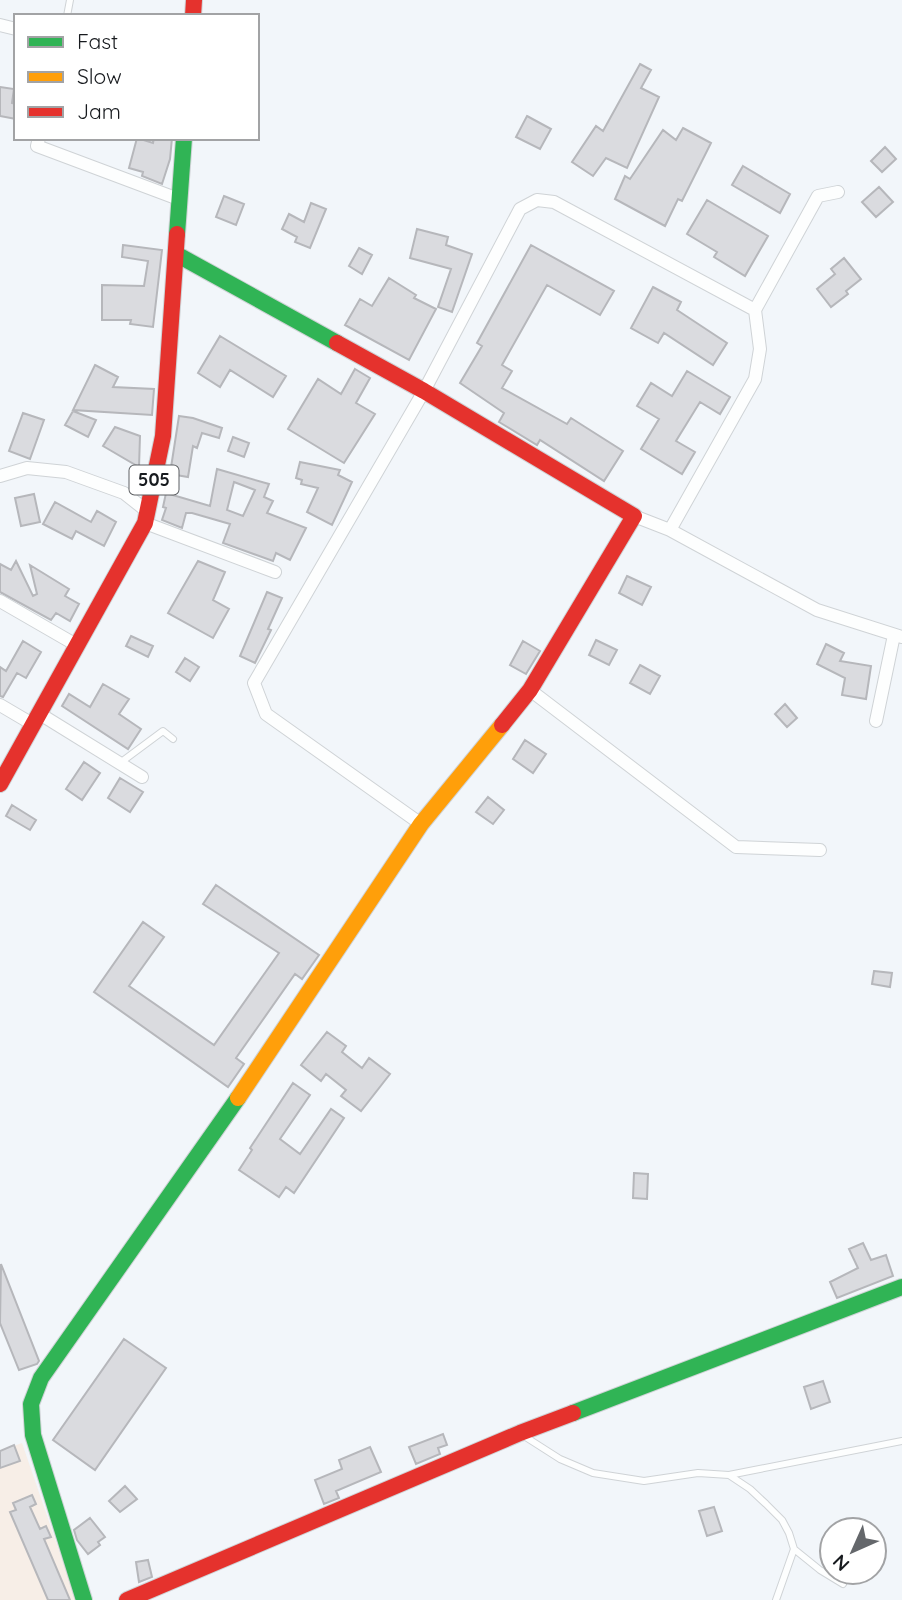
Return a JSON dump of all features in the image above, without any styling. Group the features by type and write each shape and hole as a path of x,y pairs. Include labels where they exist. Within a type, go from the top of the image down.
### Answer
{"street":[{"path":"38,140 37,146 181,200"},
{"name":"505","path":"0,784 78,646 146,517 163,436 184,140"},
{"path":"670,530 755,379 760,349 755,310 818,196 838,192"},
{"path":"421,824 266,714 254,683 424,391 520,209 537,200 554,202 755,310"},
{"path":"176,254 424,391 634,516 670,530 817,610 898,636 876,721"},
{"path":"0,476 27,468 65,472 124,493 146,517 275,572"},
{"path":"84,1600 33,1435 31,1404 41,1378 199,1156 421,824 530,690 634,516"},
{"path":"0,601 78,646"},
{"path":"530,690 736,847 820,850"},
{"path":"0,705 37,720 142,777"},
{"path":"127,1600 520,1433 902,1287"}],"lane":[{"path":"120,763 163,731 173,739"},
{"path":"520,1433 560,1459 593,1473 644,1481 698,1473 729,1475 902,1441"},
{"path":"729,1475 750,1489 782,1520 794,1549 818,1568"},
{"path":"776,1600 794,1549"}],"shaded area":[{"path":"22,1443 76,1600 0,1600 0,1451"}],"building":[{"path":"640,64 651,70 641,88 659,97 627,168 606,158 593,176 572,162 596,126 603,131"},
{"path":"0,87 14,89 14,119 0,116"},
{"path":"527,116 551,129 540,149 516,137"},
{"path":"683,128 711,143 682,201 678,199 665,226 615,199 625,176 630,179 663,130 676,140"},
{"path":"136,140 153,143 154,140 172,140 170,159 162,184 142,176 143,172 129,168"},
{"path":"885,147 896,159 882,172 871,161"},
{"path":"743,166 790,194 780,213 732,185"},
{"path":"879,187 893,202 876,217 862,202"},
{"path":"224,196 244,204 236,225 216,217"},
{"path":"707,200 768,236 745,276 714,257 717,252 687,234"},
{"path":"311,203 326,209 310,248 295,242 297,237 282,229 289,214 304,222"},
{"path":"417,229 448,237 446,245 472,254 452,312 438,307 451,269 410,258"},
{"path":"123,245 162,250 153,327 130,324 131,320 102,320 102,285 144,286 148,261 122,257"},
{"path":"531,245 614,291 600,315 547,285 502,365 512,371 502,388 567,424 571,418 623,451 604,481 540,440 537,445 499,422 504,413 460,383 482,346 477,343"},
{"path":"359,248 372,255 362,274 349,266"},
{"path":"844,258 861,279 831,307 817,289 835,274 831,269"},
{"path":"389,278 416,295 414,298 436,309 409,360 345,325 360,299 372,306"},
{"path":"653,287 681,302 677,310 727,343 713,365 664,333 658,343 631,328"},
{"path":"220,336 286,376 273,397 230,370 220,387 198,373"},
{"path":"95,365 118,377 113,387 154,389 152,415 73,410"},
{"path":"355,369 370,378 356,403 375,414 344,463 288,429 318,379 341,394"},
{"path":"687,371 730,397 720,414 700,402 676,441 695,452 682,474 641,449 659,419 637,406 651,383 672,396"},
{"path":"73,411 96,420 88,437 65,425"},
{"path":"23,413 44,420 30,459 9,451"},
{"path":"179,416 222,428 219,438 202,433 197,448 193,446 188,477 170,474"},
{"path":"115,427 140,436 139,467 103,446"},
{"path":"233,437 249,443 244,457 228,451"},
{"path":"300,462 340,470 338,475 352,482 332,525 307,512 318,488 301,484 302,480 296,478"},
{"path":"217,469 269,484 264,497 273,501 267,513 306,528 290,560 276,553 273,561 223,543 230,524 192,513 186,513 182,528 162,520 166,508 163,507 166,493 210,506","holes":["234,482 255,490 243,516 227,510"]},
{"path":"34,494 40,522 21,526 15,498"},
{"path":"55,502 91,522 97,511 116,522 104,546 76,531 72,539 43,524"},
{"path":"16,561 33,596 37,594 30,565 69,589 65,596 79,604 70,621 56,613 51,620 0,592 0,564 11,570"},
{"path":"198,561 225,572 213,600 229,609 213,638 168,613"},
{"path":"627,576 651,587 642,605 619,593"},
{"path":"267,592 282,598 268,629 271,630 255,663 240,656"},
{"path":"131,636 153,646 148,657 126,646"},
{"path":"596,640 617,650 609,665 589,655"},
{"path":"23,641 41,652 26,678 17,673 3,697 0,696 0,667 6,671"},
{"path":"523,641 540,651 526,674 510,665"},
{"path":"826,644 844,653 840,661 871,666 866,699 842,695 845,678 817,664"},
{"path":"185,658 199,667 190,681 176,672"},
{"path":"640,665 660,676 650,694 630,683"},
{"path":"103,684 129,699 119,714 141,729 128,749 62,706 69,694 90,707"},
{"path":"785,704 797,718 787,727 775,714"},
{"path":"525,740 546,754 533,773 513,759"},
{"path":"84,762 100,773 82,800 66,789"},
{"path":"120,778 143,792 130,812 108,798"},
{"path":"488,797 504,810 493,824 476,812"},
{"path":"12,805 36,820 30,830 6,816"},
{"path":"216,885 319,955 302,979 295,974 236,1058 244,1064 228,1087 94,992 143,922 164,937 129,986 214,1045 279,953 203,904"},
{"path":"874,971 892,973 890,987 872,984"},
{"path":"327,1032 346,1046 342,1052 362,1068 369,1058 390,1074 361,1111 341,1096 346,1090 326,1074 321,1081 301,1065"},
{"path":"293,1083 310,1095 280,1139 300,1154 331,1109 344,1118 294,1193 286,1187 279,1197 239,1170 252,1150 250,1148"},
{"path":"634,1173 648,1174 647,1199 633,1198"},
{"path":"863,1243 871,1260 886,1255 893,1276 837,1298 830,1282 858,1268 849,1249"},
{"path":"1,1264 39,1361 19,1370 0,1323"},
{"path":"124,1339 166,1368 95,1470 53,1440"},
{"path":"823,1381 830,1402 811,1409 804,1387"},
{"path":"443,1434 447,1445 438,1448 440,1454 416,1464 409,1447"},
{"path":"14,1445 20,1461 0,1468 0,1451"},
{"path":"370,1447 381,1472 336,1491 339,1498 324,1504 315,1480 342,1469 339,1460"},
{"path":"125,1486 137,1499 120,1512 109,1501"},
{"path":"32,1495 36,1504 30,1507 40,1529 46,1526 51,1537 44,1539 70,1600 48,1600 10,1512 16,1510 13,1503"},
{"path":"714,1507 722,1531 707,1536 699,1511"},
{"path":"90,1518 105,1537 98,1542 100,1545 88,1554 77,1540 74,1530"},
{"path":"148,1560 152,1577 139,1582 136,1562"}],"traffic: fast":[{"path":"177,234 184,140"},
{"path":"176,254 337,343"},
{"path":"84,1600 33,1435 31,1404 41,1378 238,1098"},
{"path":"573,1413 902,1287"}],"traffic: slow":[{"path":"238,1098 421,824 502,725"}],"traffic: jam":[{"path":"193,14 194,0"},
{"path":"0,784 145,523 163,436 177,234"},
{"path":"337,343 424,391 634,516 530,690 502,725"},
{"path":"127,1600 573,1413"}]}
